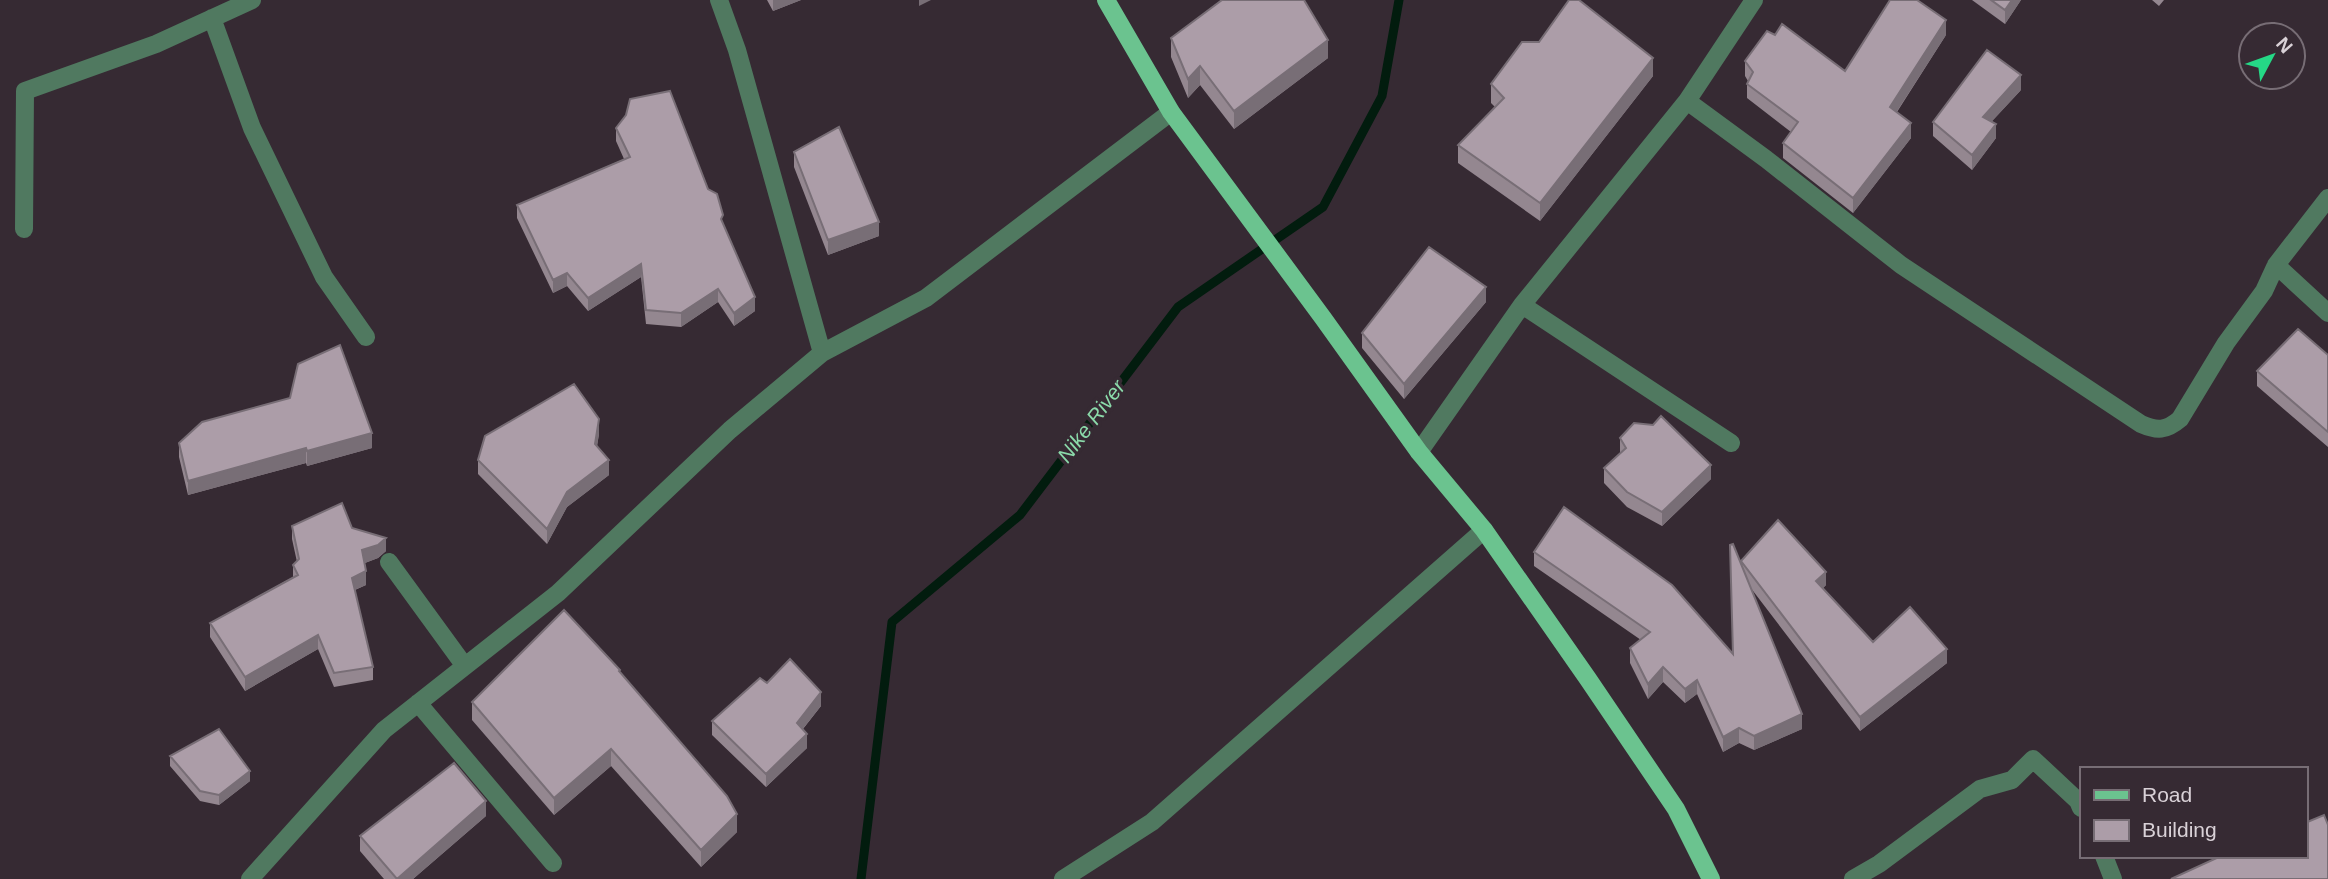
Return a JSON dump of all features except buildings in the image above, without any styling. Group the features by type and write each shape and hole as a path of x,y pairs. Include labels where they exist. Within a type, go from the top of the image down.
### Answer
{"main road":[{"path":"1106,0 1171,112 1419,452 1484,530 1676,809 1712,879"}],"street":[{"path":"24,229 25,91 156,44 252,0"},
{"path":"719,0 737,50 822,353"},
{"path":"1419,452 1522,305 1687,101 1754,0"},
{"path":"212,18 252,128 324,277 366,337"},
{"path":"1687,101 1901,265 2141,424 2155,430 2172,426 2180,419 2226,343 2263,291 2276,265 2328,198"},
{"path":"250,879 384,730 558,593 730,430 822,353 926,298 1171,112"},
{"path":"2276,265 2328,313"},
{"path":"1522,305 1731,443"},
{"path":"1063,879 1152,822 1484,530"},
{"path":"388,562 464,665"},
{"path":"418,703 553,863"},
{"path":"1853,879 1879,864 1980,789 2012,780 2033,759 2080,806"},
{"path":"2105,858 2113,879"}],"waterway":[{"name":"Nike River","path":"861,879 892,622 1020,515 1178,307 1323,207 1382,96 1399,0"}]}
